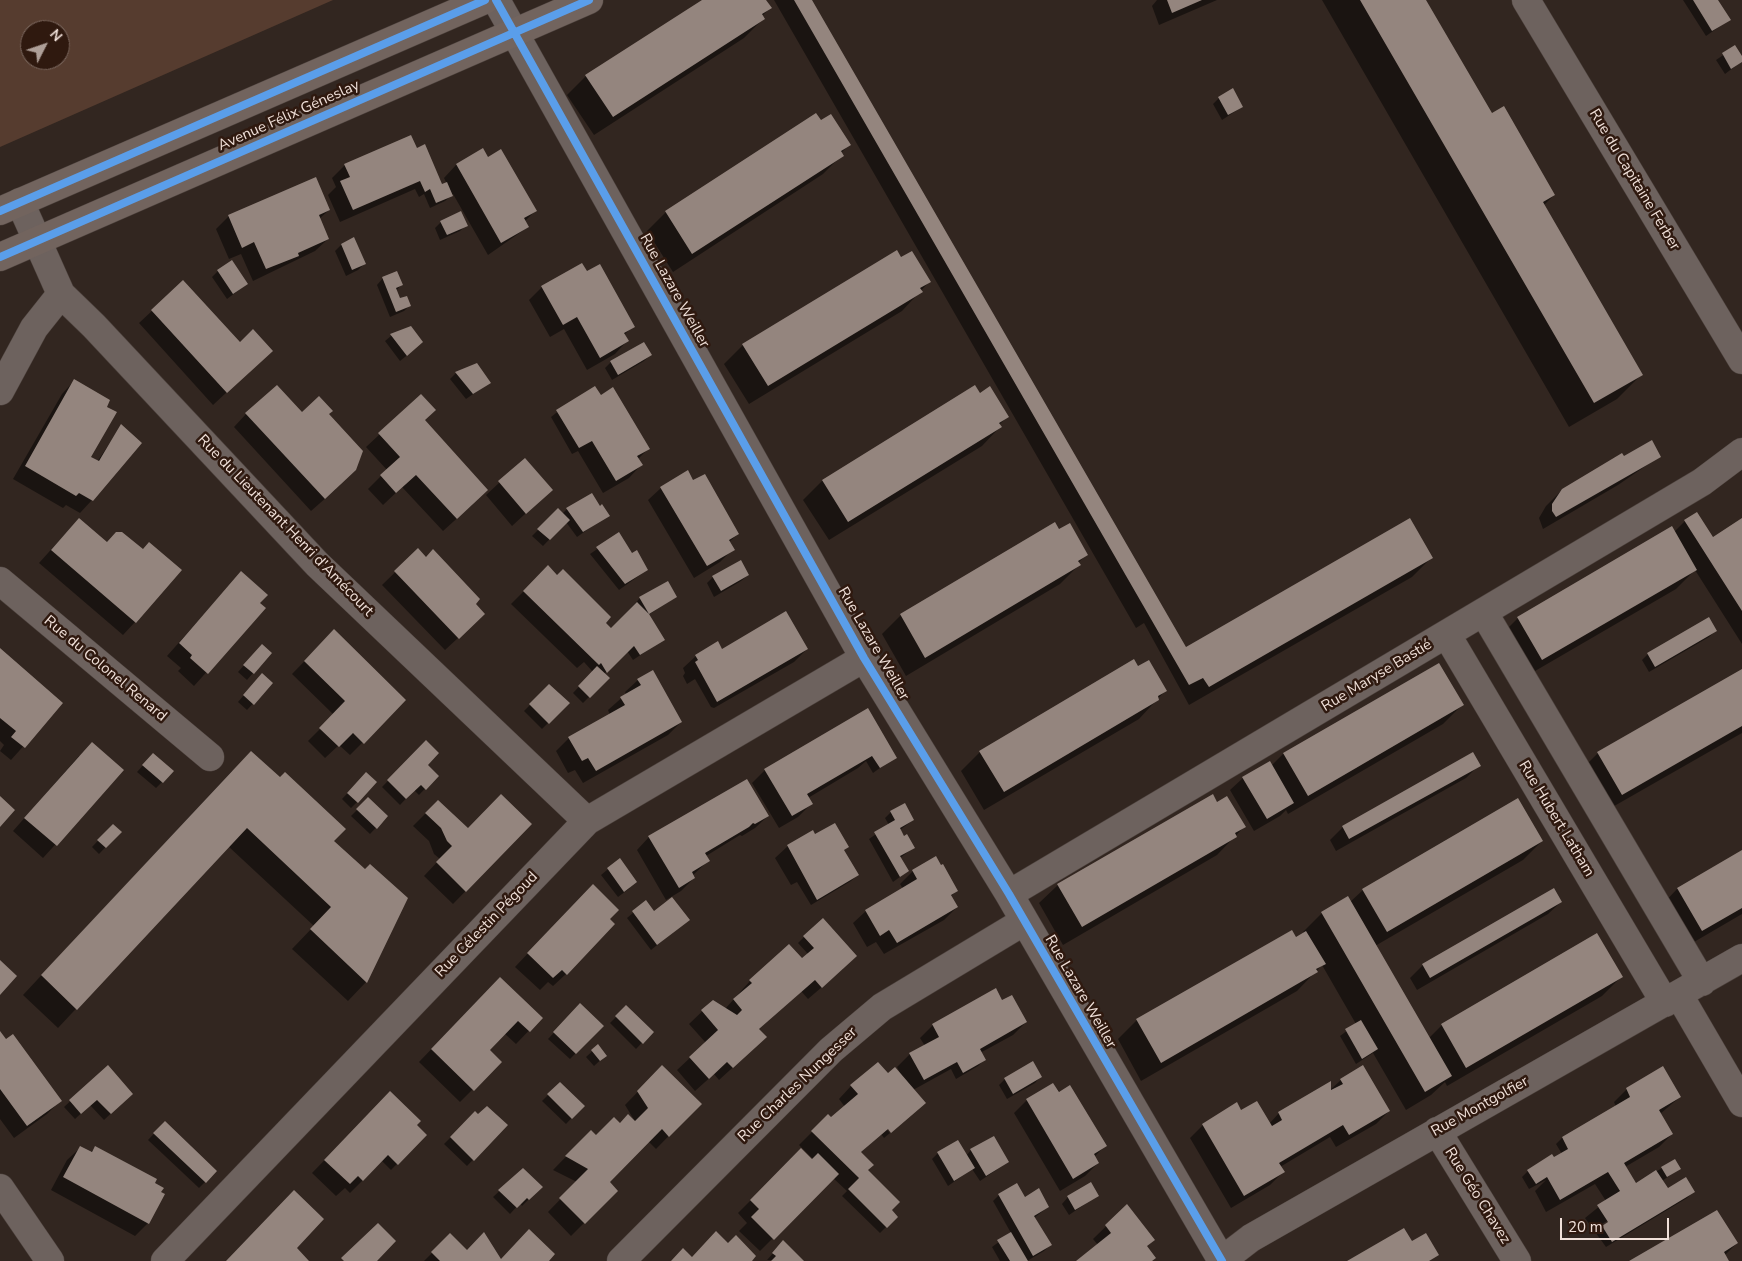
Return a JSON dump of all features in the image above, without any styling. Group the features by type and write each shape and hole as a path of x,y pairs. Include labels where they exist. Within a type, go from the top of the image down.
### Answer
{"main road":[{"name":"Avenue Félix Géneslay","path":"10,207 485,0"},
{"name":"Avenue Félix Géneslay","path":"0,257 589,0"}],"street":[{"name":"Rue Lazare Weiller","path":"496,0 864,658 1009,894 1023,922 1221,1261"},
{"name":"Rue du Capitaine Ferber","path":"1526,0 1742,360"},
{"name":"Rue du Lieutenant Henri d'Amécourt","path":"10,207 37,241 61,294 94,326 317,564 587,821"},
{"path":"0,391 34,328 61,294"},
{"name":"Rue Maryse Bastié","path":"1009,894 1702,482 1742,452"},
{"name":"Rue du Colonel Renard","path":"0,581 210,757"},
{"path":"1484,613 1702,982"},
{"name":"Rue Hubert Latham","path":"1447,634 1672,999 1742,1103"},
{"name":"Rue Célestin Pégoud","path":"165,1261 587,821 864,658"},
{"name":"Rue Charles Nungesser","path":"621,1261 831,1050 882,1007 1023,922"},
{"name":"Rue Montgolfier","path":"1221,1261 1251,1238 1742,958"},
{"name":"Rue Géo Chavez","path":"1437,1131 1517,1261"},
{"path":"0,1188 50,1261"}],"shaded area":[{"path":"0,0 333,0 0,147"}],"building":[{"path":"702,0 766,0 772,8 762,14 765,19 613,117 585,75"},
{"path":"794,0 812,0 1186,647 1410,518 1433,558 1209,687 1203,678 1189,685"},
{"path":"1167,0 1202,0 1172,13"},
{"path":"1360,0 1426,0 1492,113 1504,106 1555,195 1543,202 1643,375 1594,403"},
{"path":"1693,0 1718,0 1731,20 1712,31"},
{"path":"1735,45 1742,56 1742,62 1731,69 1722,53"},
{"path":"1233,88 1243,107 1228,115 1218,97"},
{"path":"816,113 821,120 831,114 851,145 841,151 844,156 692,254 665,211"},
{"path":"411,135 417,148 425,144 442,184 447,182 453,196 436,203 430,189 425,192 420,181 353,210 340,181 350,177 344,164"},
{"path":"483,148 488,157 501,149 537,211 524,218 529,227 501,243 456,164"},
{"path":"316,177 330,210 319,215 329,239 298,253 299,256 266,269 254,242 242,248 228,215"},
{"path":"461,211 468,226 447,235 440,221"},
{"path":"354,237 366,264 352,270 341,244"},
{"path":"897,250 901,257 912,251 931,282 920,288 923,292 768,386 742,344"},
{"path":"232,260 248,284 233,294 217,270"},
{"path":"582,263 587,271 600,264 635,327 624,333 629,341 600,358 577,317 563,325 541,286"},
{"path":"397,271 403,285 396,288 400,298 407,296 411,306 396,312 382,277"},
{"path":"183,280 240,342 253,329 273,351 227,393 151,310"},
{"path":"411,326 423,342 407,356 390,334"},
{"path":"644,342 652,355 618,375 610,361"},
{"path":"477,363 491,383 473,394 455,372"},
{"path":"74,379 110,400 107,407 117,412 91,457 99,461 121,424 142,443 93,501 79,493 76,496 25,466"},
{"path":"277,385 302,412 319,396 333,411 329,414 363,451 356,470 325,499 245,413"},
{"path":"975,385 980,393 990,386 1009,417 999,423 1002,427 848,522 822,480"},
{"path":"595,386 601,395 613,387 650,449 637,456 643,465 616,481 592,441 579,448 556,410"},
{"path":"421,394 436,410 425,420 488,490 457,519 416,475 396,493 380,475 400,457 378,433"},
{"path":"1652,440 1661,457 1556,517 1552,511 1552,504 1562,489 1622,453 1624,456"},
{"path":"525,458 553,490 526,514 498,481"},
{"path":"688,470 693,480 705,474 739,534 729,540 735,550 707,566 660,487"},
{"path":"592,493 600,506 602,504 610,516 583,532 566,508"},
{"path":"558,508 570,520 550,540 537,529"},
{"path":"1697,512 1713,537 1742,518 1742,611 1684,520"},
{"path":"79,518 107,542 116,532 122,532 143,549 149,542 182,570 136,623 51,550"},
{"path":"1055,522 1059,529 1070,523 1088,555 1078,561 1081,565 925,658 900,614"},
{"path":"1672,526 1697,570 1542,660 1517,617"},
{"path":"619,532 632,553 637,550 648,570 625,584 596,547"},
{"path":"418,548 426,557 433,549 480,599 476,604 485,614 459,639 394,571"},
{"path":"741,560 749,575 721,591 712,576"},
{"path":"548,565 557,575 563,569 611,617 606,623 611,628 637,602 649,614 665,640 640,655 634,646 607,673 601,663 599,665 523,591"},
{"path":"241,571 268,595 260,603 266,608 208,674 190,658 192,655 179,643"},
{"path":"668,581 677,597 649,614 639,597"},
{"path":"786,611 808,649 717,702 695,662 698,660 695,655 718,641 722,649"},
{"path":"1709,617 1717,631 1655,667 1647,653"},
{"path":"334,629 406,700 364,744 353,733 339,747 319,728 345,701 304,661"},
{"path":"262,644 272,653 254,674 243,665"},
{"path":"0,648 63,703 25,748 11,737 16,731 0,718"},
{"path":"1134,659 1138,666 1149,660 1167,691 1158,696 1159,700 1004,792 979,751"},
{"path":"1439,663 1464,705 1308,796 1283,753"},
{"path":"597,666 610,678 590,698 578,686"},
{"path":"1742,669 1742,726 1622,795 1597,752"},
{"path":"653,670 682,722 596,771 588,758 582,761 568,737 625,705 620,697 641,685 637,679"},
{"path":"262,673 273,683 254,705 243,695"},
{"path":"549,684 570,703 549,724 529,704"},
{"path":"868,708 897,758 880,768 872,756 807,794 813,804 792,816 764,769"},
{"path":"426,740 439,753 428,765 439,776 426,790 421,785 406,799 387,780"},
{"path":"92,742 124,770 57,846 24,818"},
{"path":"251,751 280,777 285,772 346,829 334,841 365,869 370,864 408,898 367,983 310,929 331,907 247,828 77,1010 41,975"},
{"path":"1473,752 1481,766 1349,839 1342,826"},
{"path":"153,753 174,771 163,783 142,765"},
{"path":"1270,761 1294,803 1267,819 1242,777"},
{"path":"366,772 377,782 358,803 347,793"},
{"path":"747,779 769,816 755,824 753,823 705,853 710,861 692,872 695,878 679,888 648,836"},
{"path":"501,794 532,824 466,892 436,862 452,846 447,841 441,828 425,813 438,800 468,828"},
{"path":"1213,794 1217,802 1227,796 1246,827 1235,833 1237,837 1082,927 1057,884"},
{"path":"0,796 15,810 0,827"},
{"path":"368,797 388,816 377,829 356,809"},
{"path":"1518,798 1543,841 1387,932 1362,889"},
{"path":"905,803 914,820 900,828 904,836 907,834 915,848 900,856 909,871 900,877 874,832 895,820 890,811"},
{"path":"835,823 849,847 844,850 859,875 817,900 787,845 813,830 815,834"},
{"path":"113,824 122,832 106,848 97,840"},
{"path":"1742,850 1742,908 1702,931 1677,888"},
{"path":"936,856 941,865 943,864 958,891 951,895 958,907 897,943 889,930 880,936 865,910 917,879 912,870"},
{"path":"620,858 637,882 624,892 607,868"},
{"path":"593,884 619,910 610,919 615,924 567,975 562,970 553,978 527,953"},
{"path":"1554,888 1562,902 1430,978 1422,964"},
{"path":"1348,896 1452,1076 1425,1092 1321,912"},
{"path":"672,897 690,920 657,945 632,911 646,900 654,911"},
{"path":"823,918 857,956 822,988 815,980 759,1029 767,1037 733,1068 727,1062 709,1079 689,1057 718,1030 701,1010 713,1000 737,1015 742,1010 733,999 752,983 749,980 789,944 802,958 814,948 803,936"},
{"path":"1292,930 1296,937 1306,931 1326,964 1316,969 1318,972 1161,1063 1136,1019"},
{"path":"1597,933 1623,977 1466,1068 1441,1024"},
{"path":"0,960 17,976 0,995"},
{"path":"500,977 543,1018 530,1032 518,1021 490,1050 502,1062 474,1091 431,1049"},
{"path":"996,988 1002,1000 1012,995 1027,1022 980,1049 986,1060 963,1073 957,1062 924,1080 909,1053 939,1037 932,1024"},
{"path":"580,1003 604,1026 576,1054 553,1032"},
{"path":"626,1005 654,1032 643,1044 615,1016"},
{"path":"1361,1020 1378,1049 1362,1059 1345,1029"},
{"path":"0,1031 6,1039 13,1034 62,1101 27,1126 0,1089"},
{"path":"598,1044 607,1056 600,1061 591,1050"},
{"path":"1033,1061 1042,1077 1013,1094 1004,1078"},
{"path":"878,1062 888,1073 895,1067 926,1103 891,1133 888,1129 861,1152 874,1165 868,1170 900,1202 892,1210 898,1217 887,1228 848,1189 859,1178 811,1131 828,1114 831,1117 858,1094 850,1085"},
{"path":"108,1065 133,1094 111,1114 97,1100 81,1114 69,1100"},
{"path":"662,1065 702,1104 669,1137 662,1129 610,1182 618,1191 585,1224 559,1198 588,1169 565,1156 591,1130 596,1135 614,1117 620,1123 628,1114 635,1121 648,1108 637,1091"},
{"path":"1363,1065 1390,1111 1349,1135 1343,1125 1279,1163 1285,1172 1244,1196 1202,1124 1237,1102 1241,1110 1257,1101 1272,1126 1282,1120 1278,1112 1331,1081 1331,1090 1343,1084 1340,1079"},
{"path":"1663,1066 1681,1097 1659,1110 1673,1134 1624,1163 1636,1183 1656,1170 1668,1188 1686,1177 1695,1192 1612,1242 1602,1226 1608,1222 1597,1205 1620,1191 1608,1172 1560,1200 1547,1177 1536,1184 1527,1170 1552,1154 1554,1157 1568,1149 1562,1137 1630,1097 1626,1088"},
{"path":"560,1082 585,1106 572,1119 547,1094"},
{"path":"1053,1083 1059,1092 1070,1085 1107,1146 1094,1154 1099,1163 1073,1179 1026,1099"},
{"path":"390,1091 421,1121 417,1125 427,1135 398,1165 388,1155 363,1181 358,1176 350,1184 324,1160"},
{"path":"487,1106 508,1125 474,1161 450,1137 475,1111 478,1114"},
{"path":"165,1121 217,1171 206,1183 153,1133"},
{"path":"994,1136 1009,1162 986,1176 970,1149"},
{"path":"958,1140 975,1168 954,1181 937,1152"},
{"path":"80,1146 92,1152 95,1146 157,1179 155,1183 164,1188 161,1192 165,1194 149,1224 63,1177"},
{"path":"801,1148 812,1159 818,1153 839,1174 774,1240 751,1217 759,1209 750,1200"},
{"path":"1675,1159 1681,1169 1667,1177 1661,1167"},
{"path":"523,1168 543,1187 517,1208 498,1190"},
{"path":"1091,1182 1099,1196 1075,1210 1067,1196"},
{"path":"1017,1183 1025,1197 1039,1188 1049,1207 1034,1216 1052,1245 1033,1256 998,1194"},
{"path":"294,1190 324,1219 297,1248 309,1261 226,1261"},
{"path":"1127,1204 1155,1240 1147,1246 1156,1258 1152,1261 1076,1261 1111,1233 1105,1225"},
{"path":"1717,1210 1738,1243 1724,1252 1729,1261 1629,1261"},
{"path":"378,1223 396,1241 377,1261 344,1261 341,1258"},
{"path":"1404,1228 1412,1241 1426,1233 1439,1255 1429,1261 1347,1261"},
{"path":"529,1229 555,1254 549,1261 440,1261 431,1252 450,1233 467,1250 484,1232 501,1259"},
{"path":"716,1231 728,1243 736,1235 756,1256 752,1261 671,1261 683,1248 692,1257"},
{"path":"1011,1232 1028,1261 1010,1261 997,1240"},
{"path":"783,1240 804,1261 771,1261 776,1256 772,1253"}],"cycle path":[{"path":"0,211 485,0"},
{"path":"496,0 864,658 1009,894 1222,1261"},
{"path":"0,257 589,0"}]}
